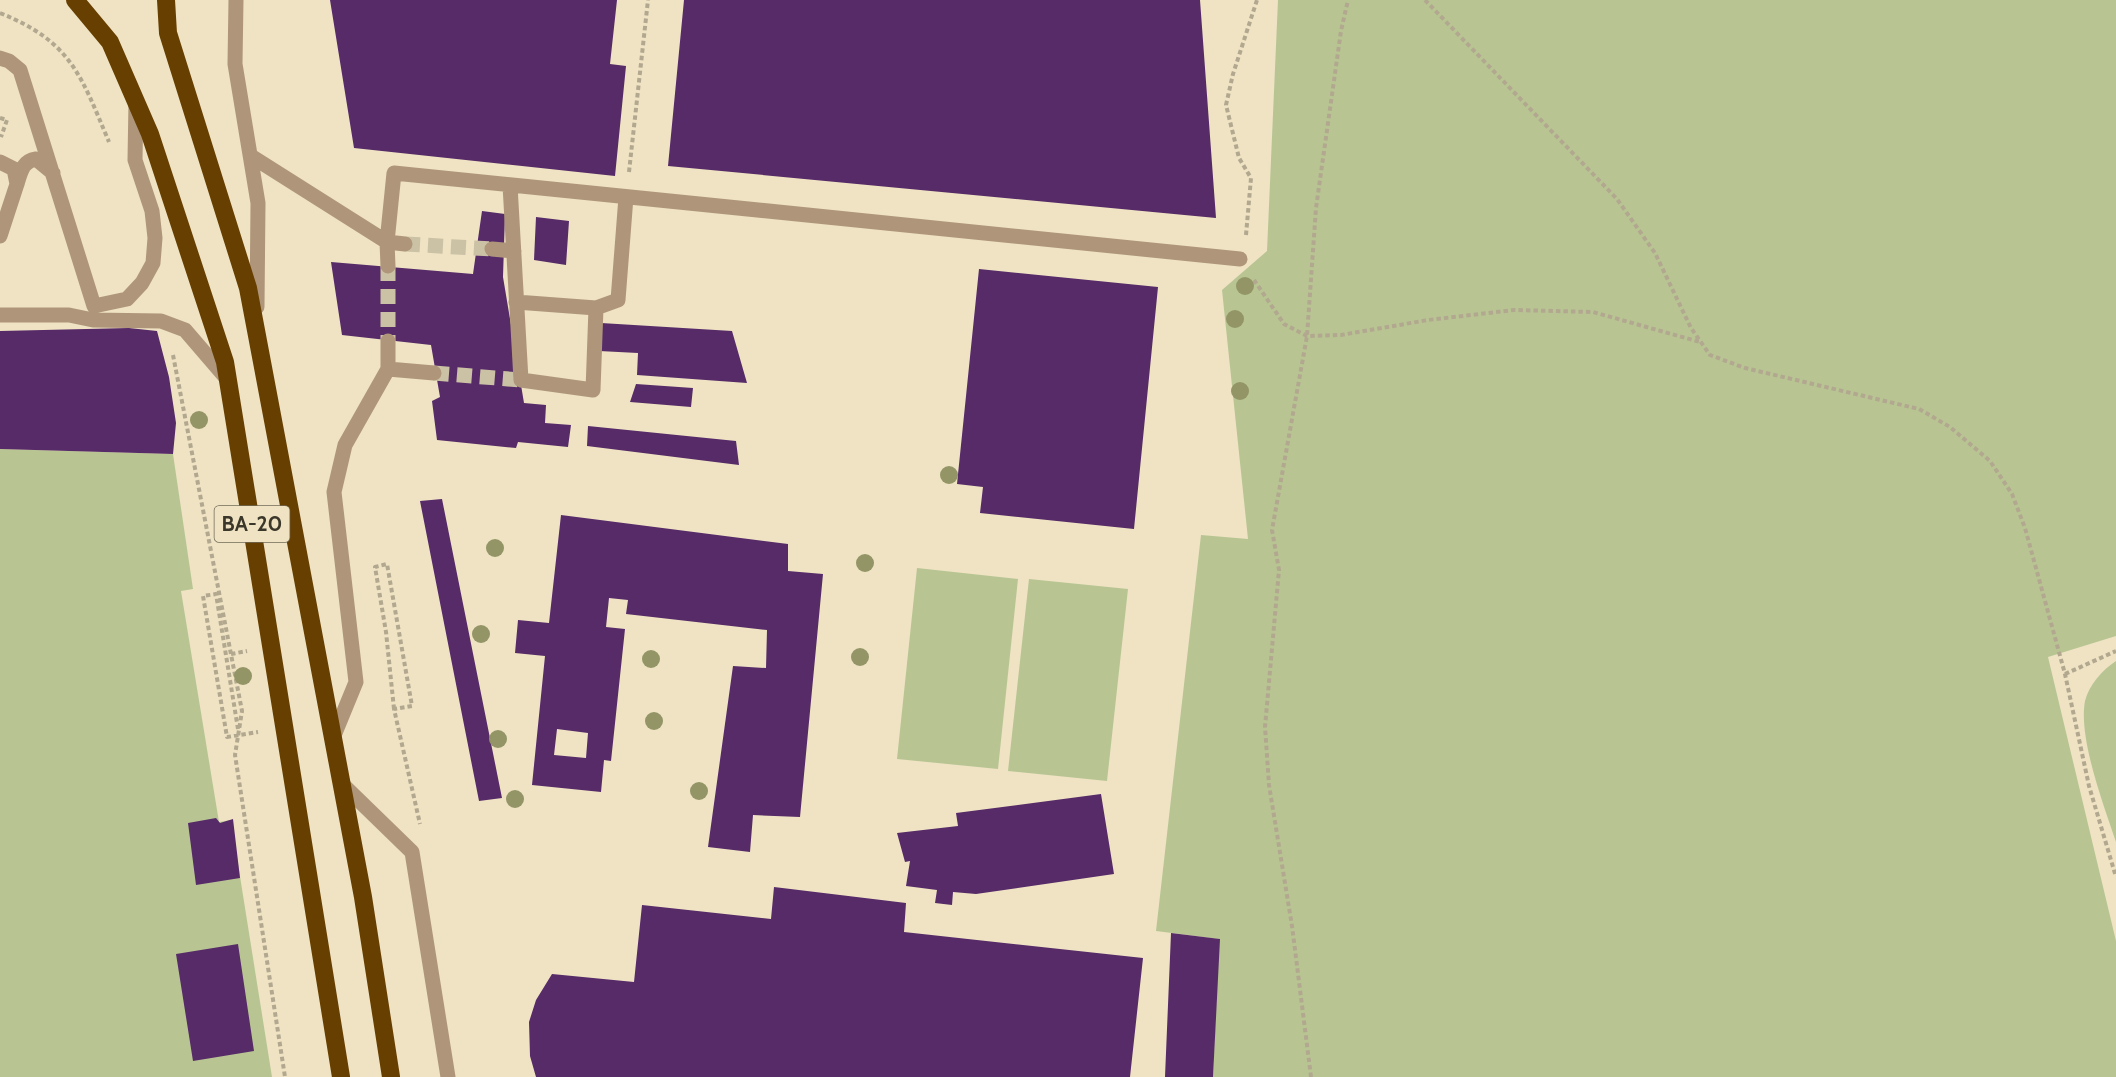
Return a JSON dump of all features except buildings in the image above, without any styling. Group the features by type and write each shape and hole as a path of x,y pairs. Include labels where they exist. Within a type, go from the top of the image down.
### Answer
{"highway":[{"name":"BA-20","path":"75,0 110,42 150,134 225,362 341,1077"},
{"name":"BA-20","path":"166,0 168,33 248,288 363,897 391,1077"}],"lane":[{"path":"236,0 236,64 258,203 257,340"},
{"path":"0,58 20,70 94,306"},
{"path":"69,315 94,306 127,299 142,283 153,263 155,237 152,211 135,160 136,102"},
{"path":"250,156 387,242 405,244"},
{"path":"0,236 22,167 28,160 36,159 53,173"},
{"path":"0,162 14,169 17,184"},
{"path":"388,266 387,242 394,173 1240,259"},
{"path":"510,185 521,380 593,390 596,308"},
{"path":"516,302 596,308 618,300 626,196"},
{"path":"492,249 514,251"},
{"path":"0,315 69,315 93,320 161,321 185,330 228,380"},
{"path":"333,738 356,682 334,492 345,446 388,369 388,341"},
{"path":"388,369 434,373"},
{"path":"341,783 412,852 448,1077"}],"path":[{"path":"626,196 648,0"},
{"path":"1257,0 1233,74 1226,105 1239,158 1251,178 1248,225 1240,259 1284,324 1307,336 1341,335 1428,320 1514,310 1593,312 1701,342"},
{"path":"1311,1077 1292,926 1269,785 1265,727 1279,570 1272,530 1307,336 1316,208 1341,31 1348,0"},
{"path":"1425,0 1617,199 1655,253 1691,328 1710,355 1745,368 1919,409 1950,427 1990,461 2012,494 2025,528 2065,674 2089,786 2116,877"},
{"path":"0,13 29,25 57,47 79,72 110,144"},
{"path":"0,118 7,120 0,141"},
{"path":"148,320 150,325 170,340 242,711 235,755 285,1077"},
{"path":"394,709 412,706 387,564 375,567 386,632 394,709 423,835 412,852"},
{"path":"227,737 203,596 216,594 238,735"},
{"path":"2065,674 2116,651"}],"green space":[{"path":"1278,0 2116,0 2116,636 2048,657 2116,941 2116,1077 1213,1077 1219,939 1156,931 1201,535 1248,539 1222,290 1267,251"},
{"path":"0,449 173,454 193,589 181,591 219,822 231,820 272,1077 0,1077"},
{"path":"917,568 1018,579 998,769 897,759"},
{"path":"1029,579 1128,589 1107,781 1008,771"},
{"path":"2116,661 2116,842 2093,772 2085,734 2084,716 2085,701 2090,689 2101,673"}],"tunnel":[{"path":"405,244 492,249"},
{"path":"388,266 388,341"},
{"path":"434,373 521,380"}]}
